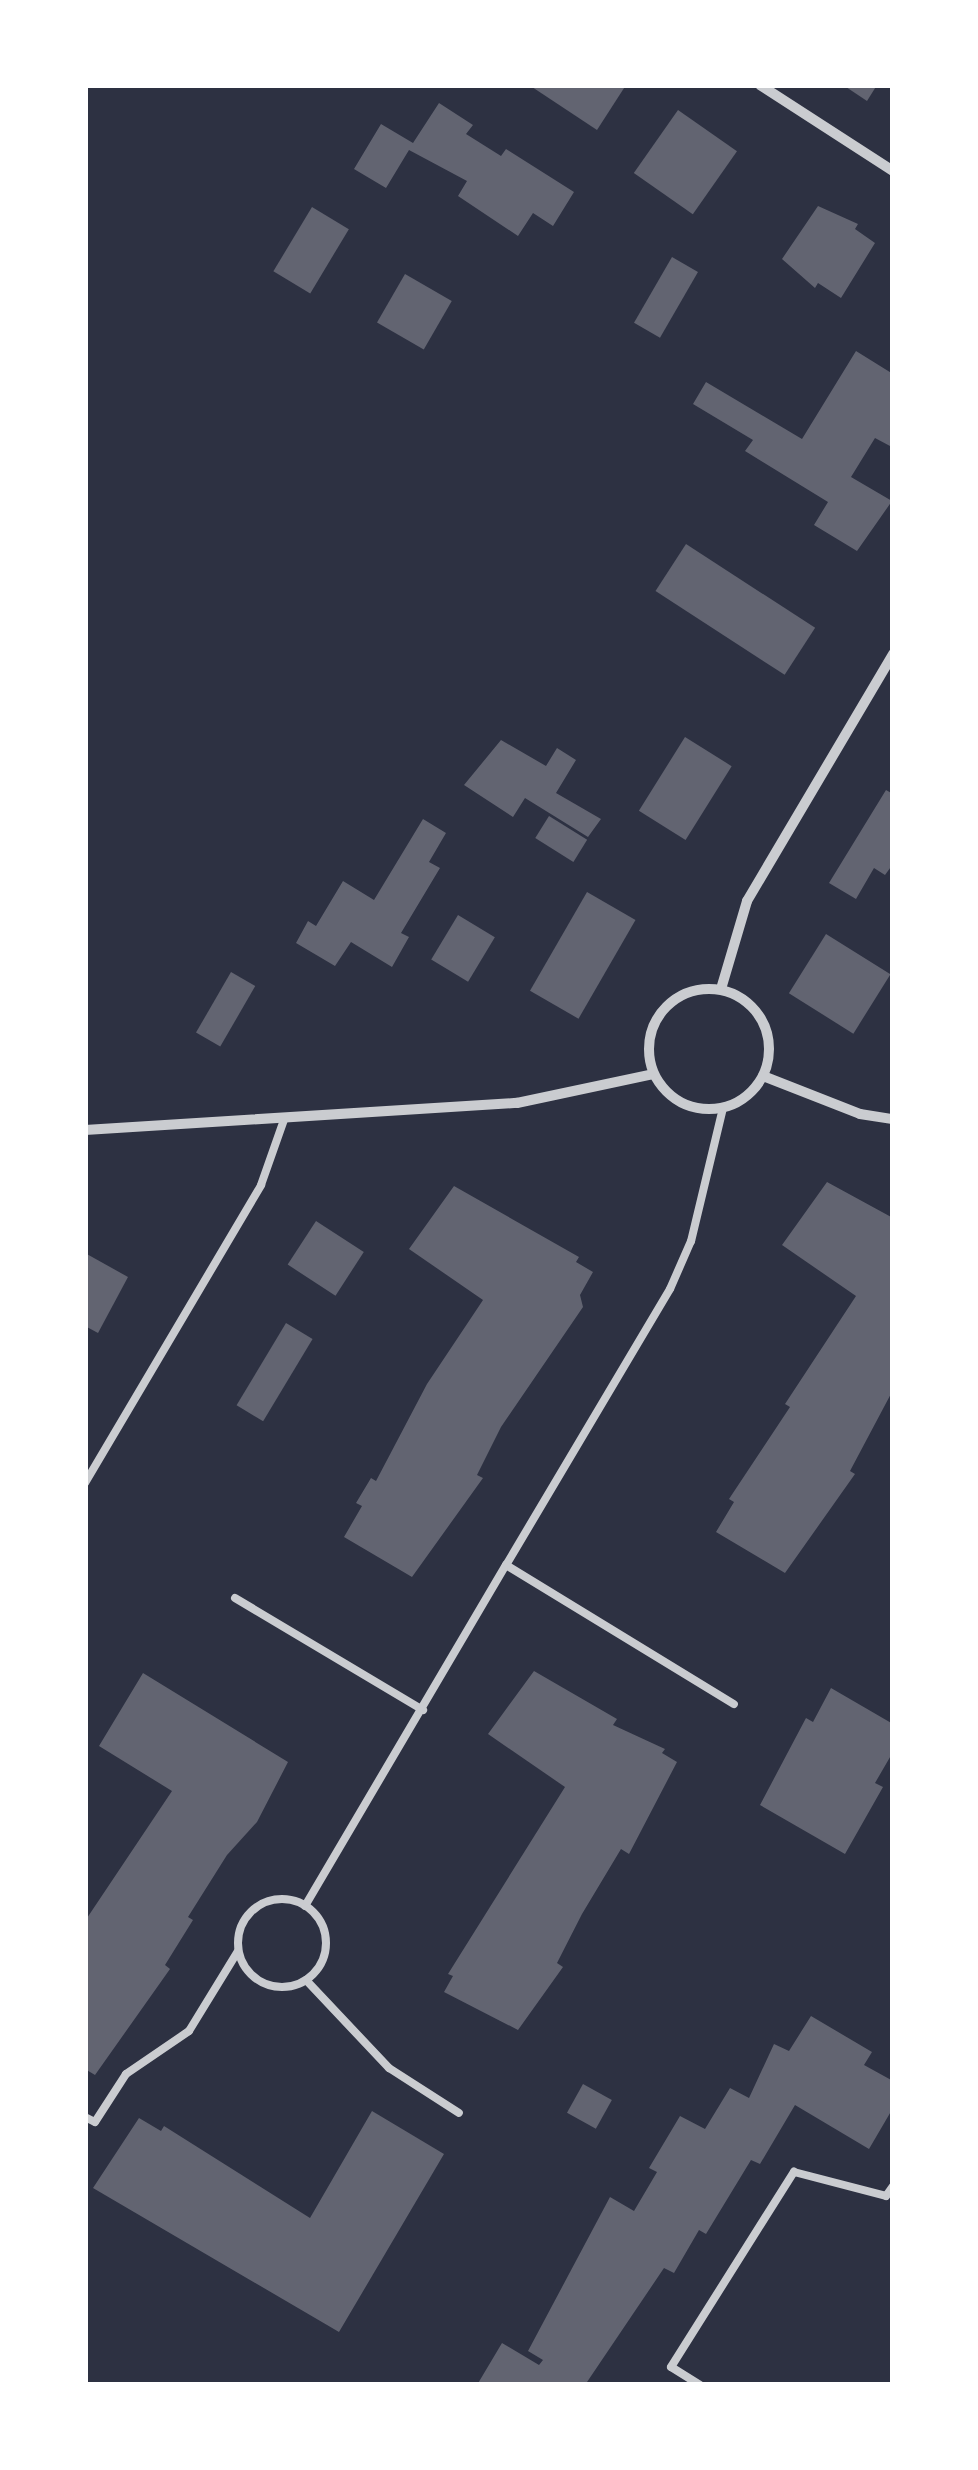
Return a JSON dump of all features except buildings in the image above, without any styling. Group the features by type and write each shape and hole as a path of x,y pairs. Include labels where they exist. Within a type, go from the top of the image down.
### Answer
{"street":[{"path":"760,85 893,171"},
{"path":"721,989 747,901 893,654"},
{"path":"721,989 757,1012 769,1043 763,1076 747,1096 723,1108 697,1108 673,1098 653,1074 648,1043 662,1009 694,990 721,989"},
{"path":"85,1130 517,1103 653,1074"},
{"path":"763,1076 860,1114 893,1119"}],"lane":[{"path":"306,1906 670,1289 691,1241 723,1108"},
{"path":"85,1483 261,1185 285,1117"},
{"path":"506,1565 734,1704"},
{"path":"235,1598 423,1710"},
{"path":"85,2117 95,2122 126,2074 189,2031 238,1951 243,1922 264,1903 306,1906"},
{"path":"238,1951 264,1984 306,1980 316,1970 325,1943 306,1906"},
{"path":"306,1980 389,2068 459,2113"},
{"path":"700,2385 671,2367 794,2172 886,2196 893,2186"}]}
